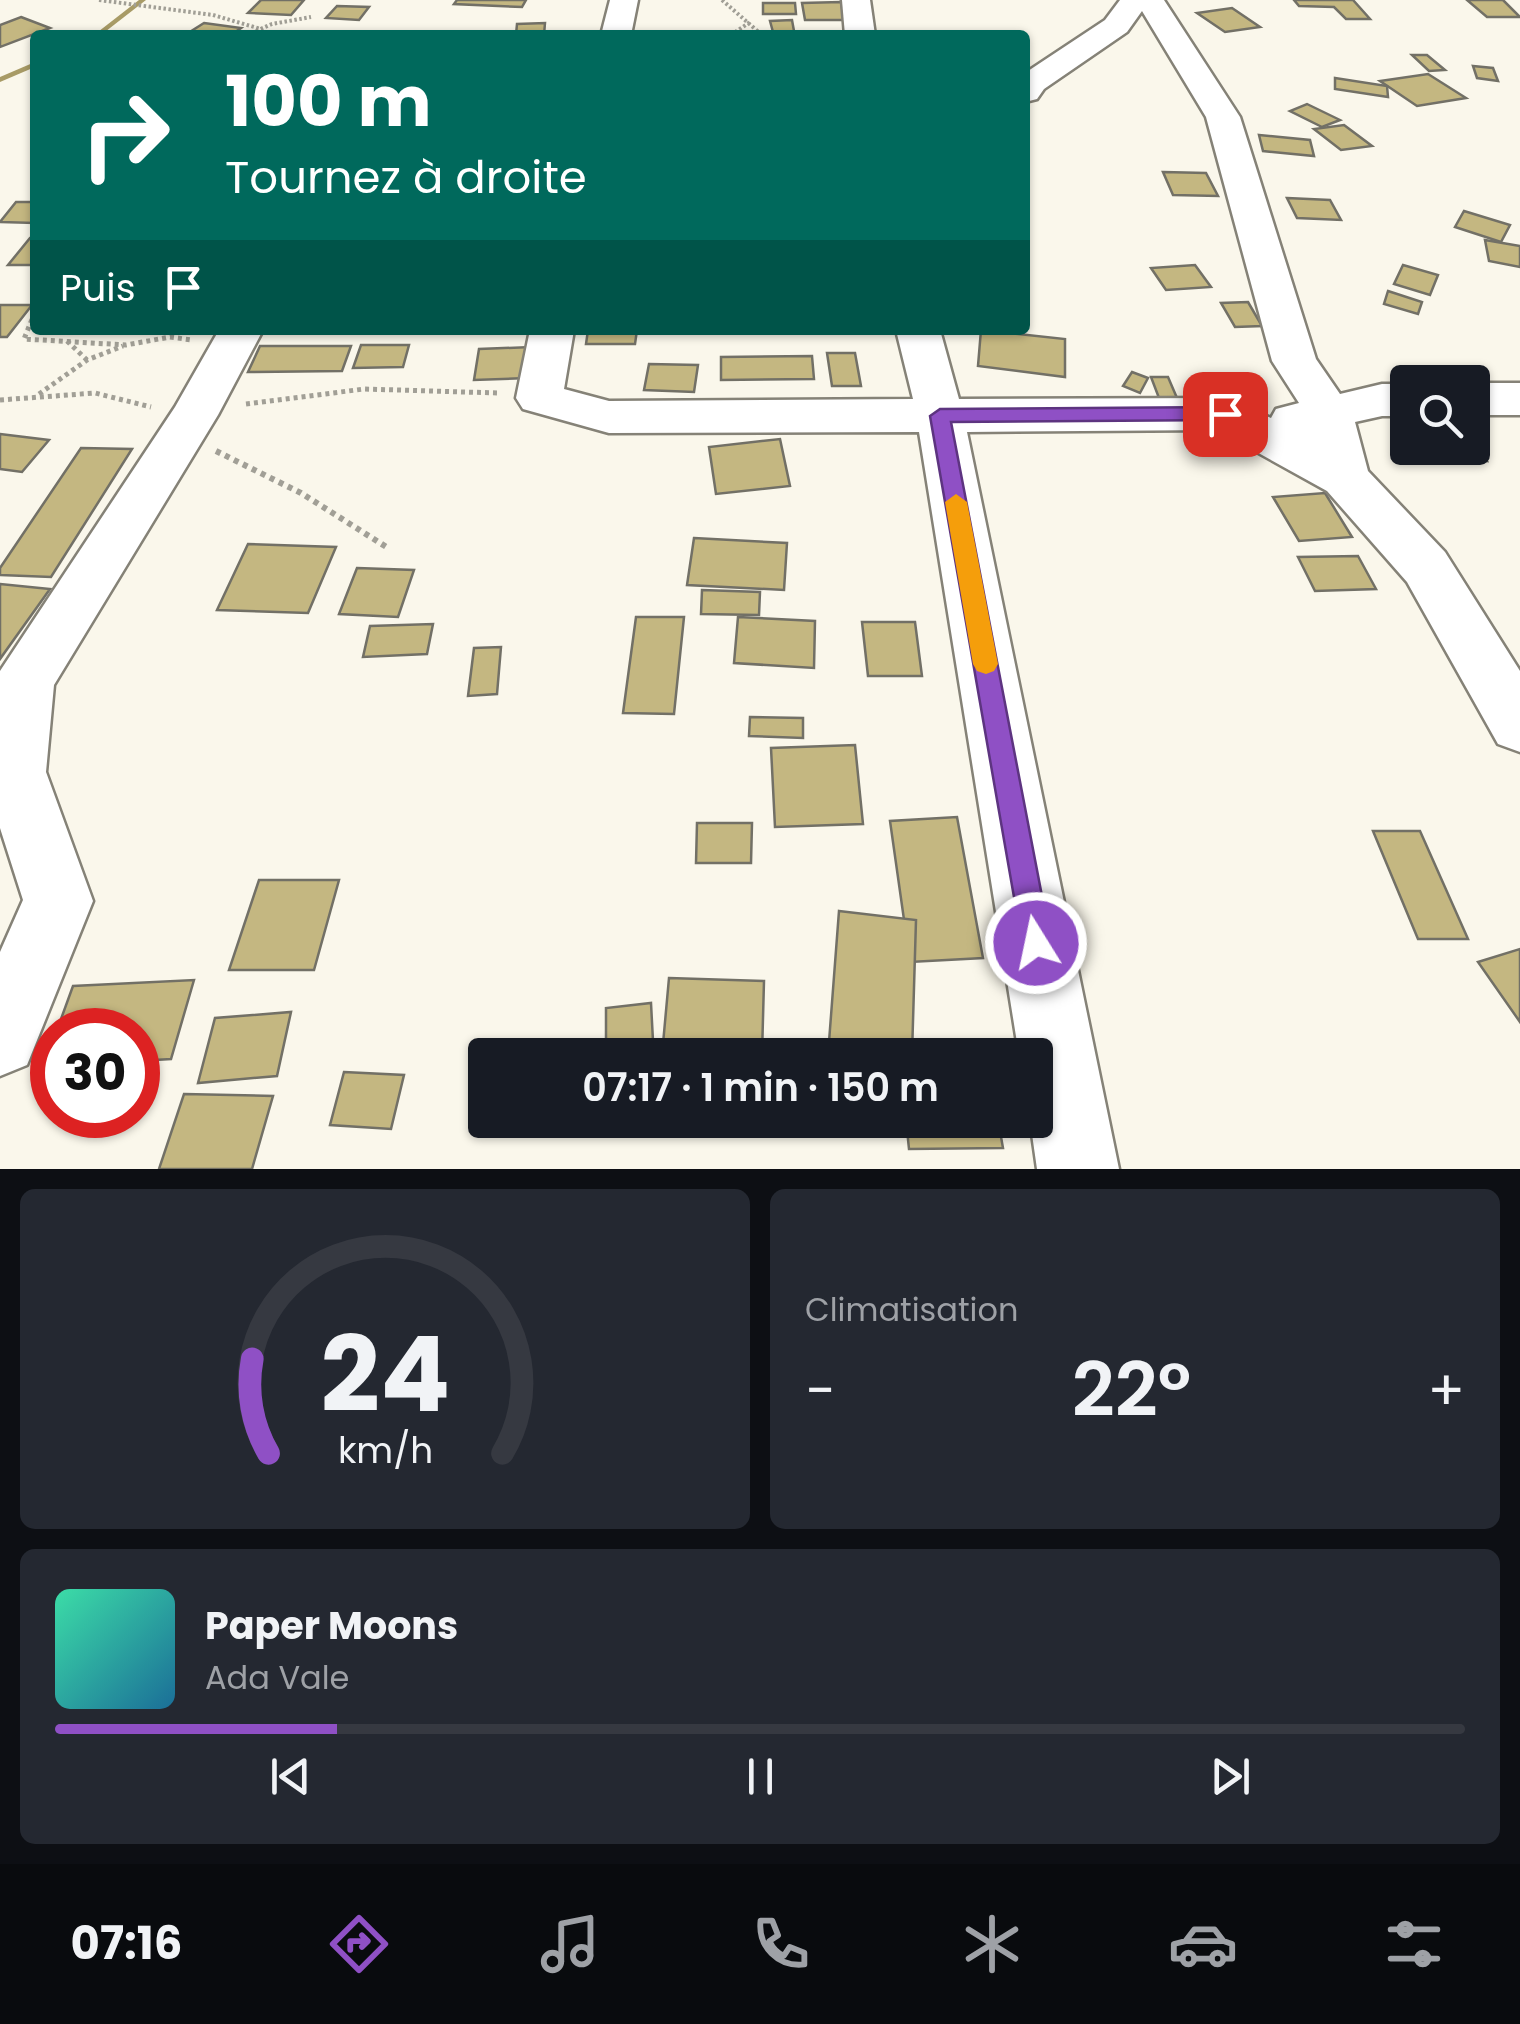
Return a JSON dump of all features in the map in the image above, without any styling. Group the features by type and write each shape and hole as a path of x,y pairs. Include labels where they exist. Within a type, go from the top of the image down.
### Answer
{"street":[{"path":"617,30 624,0"},
{"path":"856,0 859,30"},
{"path":"1030,86 1116,26 1135,0"},
{"path":"1150,0 1223,118 1294,361 1329,412 1345,478"},
{"path":"551,335 539,398 609,417 665,420 1225,414 1345,478 1426,566 1520,725"},
{"path":"919,335 940,416 1078,1169"},
{"path":"0,1038 58,901 14,772 25,680 186,426 220,336"},
{"path":"1490,399 1520,399"},
{"path":"1256,430 1390,400"}],"path":[{"path":"100,0 213,15 261,29 310,17"},
{"path":"722,0 757,30"},
{"path":"738,30 750,22"},
{"path":"30,324 24,339 126,345"},
{"path":"38,394 87,360 126,345 170,337 220,336"},
{"path":"67,341 87,360"},
{"path":"186,426 283,397 364,389 539,398"},
{"path":"0,400 90,390 125,396 186,426 223,454 301,493 388,548"}],"building":[{"path":"261,0 304,0 291,15 248,13"},
{"path":"457,0 526,0 522,7 454,4"},
{"path":"1294,0 1353,0 1370,19 1346,19 1334,7 1299,6"},
{"path":"1467,0 1503,0 1520,17 1487,17"},
{"path":"841,2 844,20 805,20 802,3"},
{"path":"763,3 795,3 796,14 763,14"},
{"path":"337,6 369,7 359,20 326,18"},
{"path":"1232,8 1260,27 1225,32 1197,13"},
{"path":"21,17 50,28 30,30 30,36 0,47 0,25"},
{"path":"792,20 794,30 772,30 770,21"},
{"path":"204,23 241,28 238,30 193,30"},
{"path":"545,23 544,30 516,30 517,24"},
{"path":"1412,55 1427,55 1445,70 1429,71"},
{"path":"1473,66 1493,68 1498,81 1477,78"},
{"path":"1428,74 1466,98 1417,106 1380,81"},
{"path":"1335,78 1387,86 1388,97 1335,89"},
{"path":"1307,104 1340,120 1322,127 1290,111"},
{"path":"1344,125 1372,146 1341,150 1314,129"},
{"path":"1259,135 1310,140 1314,156 1263,151"},
{"path":"1163,172 1206,173 1218,196 1173,195"},
{"path":"1287,198 1330,200 1341,220 1297,218"},
{"path":"16,202 30,202 30,223 0,222"},
{"path":"1464,211 1510,225 1501,242 1455,227"},
{"path":"30,238 30,265 8,265"},
{"path":"1485,240 1520,246 1520,267 1489,261"},
{"path":"1195,265 1211,287 1166,290 1151,268"},
{"path":"1403,265 1438,275 1430,295 1394,284"},
{"path":"1388,291 1422,302 1418,314 1384,304"},
{"path":"1248,302 1262,326 1235,327 1221,303"},
{"path":"0,305 30,305 7,337 0,337"},
{"path":"587,335 636,335 635,344 586,344"},
{"path":"981,335 1065,339 1065,377 978,366"},
{"path":"361,345 409,345 403,367 353,368"},
{"path":"260,346 351,346 342,371 248,372"},
{"path":"531,347 527,378 474,380 479,349"},
{"path":"827,353 855,353 861,386 832,386"},
{"path":"812,356 814,379 721,380 721,357"},
{"path":"649,364 698,365 694,392 644,390"},
{"path":"1132,372 1148,378 1140,393 1123,386"},
{"path":"1151,377 1168,377 1177,398 1159,398"},
{"path":"0,434 49,440 22,472 0,469"},
{"path":"780,439 790,486 716,494 709,447"},
{"path":"81,448 132,449 51,577 0,575 0,568"},
{"path":"1325,493 1352,537 1299,541 1273,497"},
{"path":"694,538 787,543 784,590 687,585"},
{"path":"248,544 336,547 308,613 217,610"},
{"path":"1358,556 1376,589 1315,591 1298,557"},
{"path":"357,568 414,570 398,617 339,614"},
{"path":"0,584 50,589 0,659"},
{"path":"702,590 760,592 759,615 701,614"},
{"path":"636,617 684,617 674,714 623,713"},
{"path":"738,617 815,621 814,668 734,663"},
{"path":"862,622 915,622 922,676 868,676"},
{"path":"433,624 427,654 363,657 370,626"},
{"path":"501,647 497,694 468,696 474,648"},
{"path":"750,717 803,718 803,738 749,736"},
{"path":"855,745 863,824 775,827 771,748"},
{"path":"957,817 983,958 910,962 890,821"},
{"path":"697,823 752,823 751,863 696,863"},
{"path":"1373,831 1420,831 1468,939 1418,939"},
{"path":"259,880 339,880 314,970 229,970"},
{"path":"839,911 916,920 913,1038 829,1038"},
{"path":"1520,949 1520,1022 1478,962"},
{"path":"669,978 764,981 762,1038 664,1038"},
{"path":"194,980 171,1059 160,1060 160,1008 65,1008 73,986"},
{"path":"651,1003 653,1038 606,1038 606,1008"},
{"path":"291,1012 277,1076 198,1083 215,1018"},
{"path":"344,1072 404,1075 391,1129 330,1125"},
{"path":"184,1094 273,1096 252,1169 159,1169"},
{"path":"908,1138 1001,1138 1003,1148 909,1149"}],"waterway":[{"path":"104,30 143,0"},
{"path":"0,80 30,66"}],"slow traffic":[{"path":"956,502 986,664"}],"route":[{"path":"1036,943 940,416 1225,414"}]}
